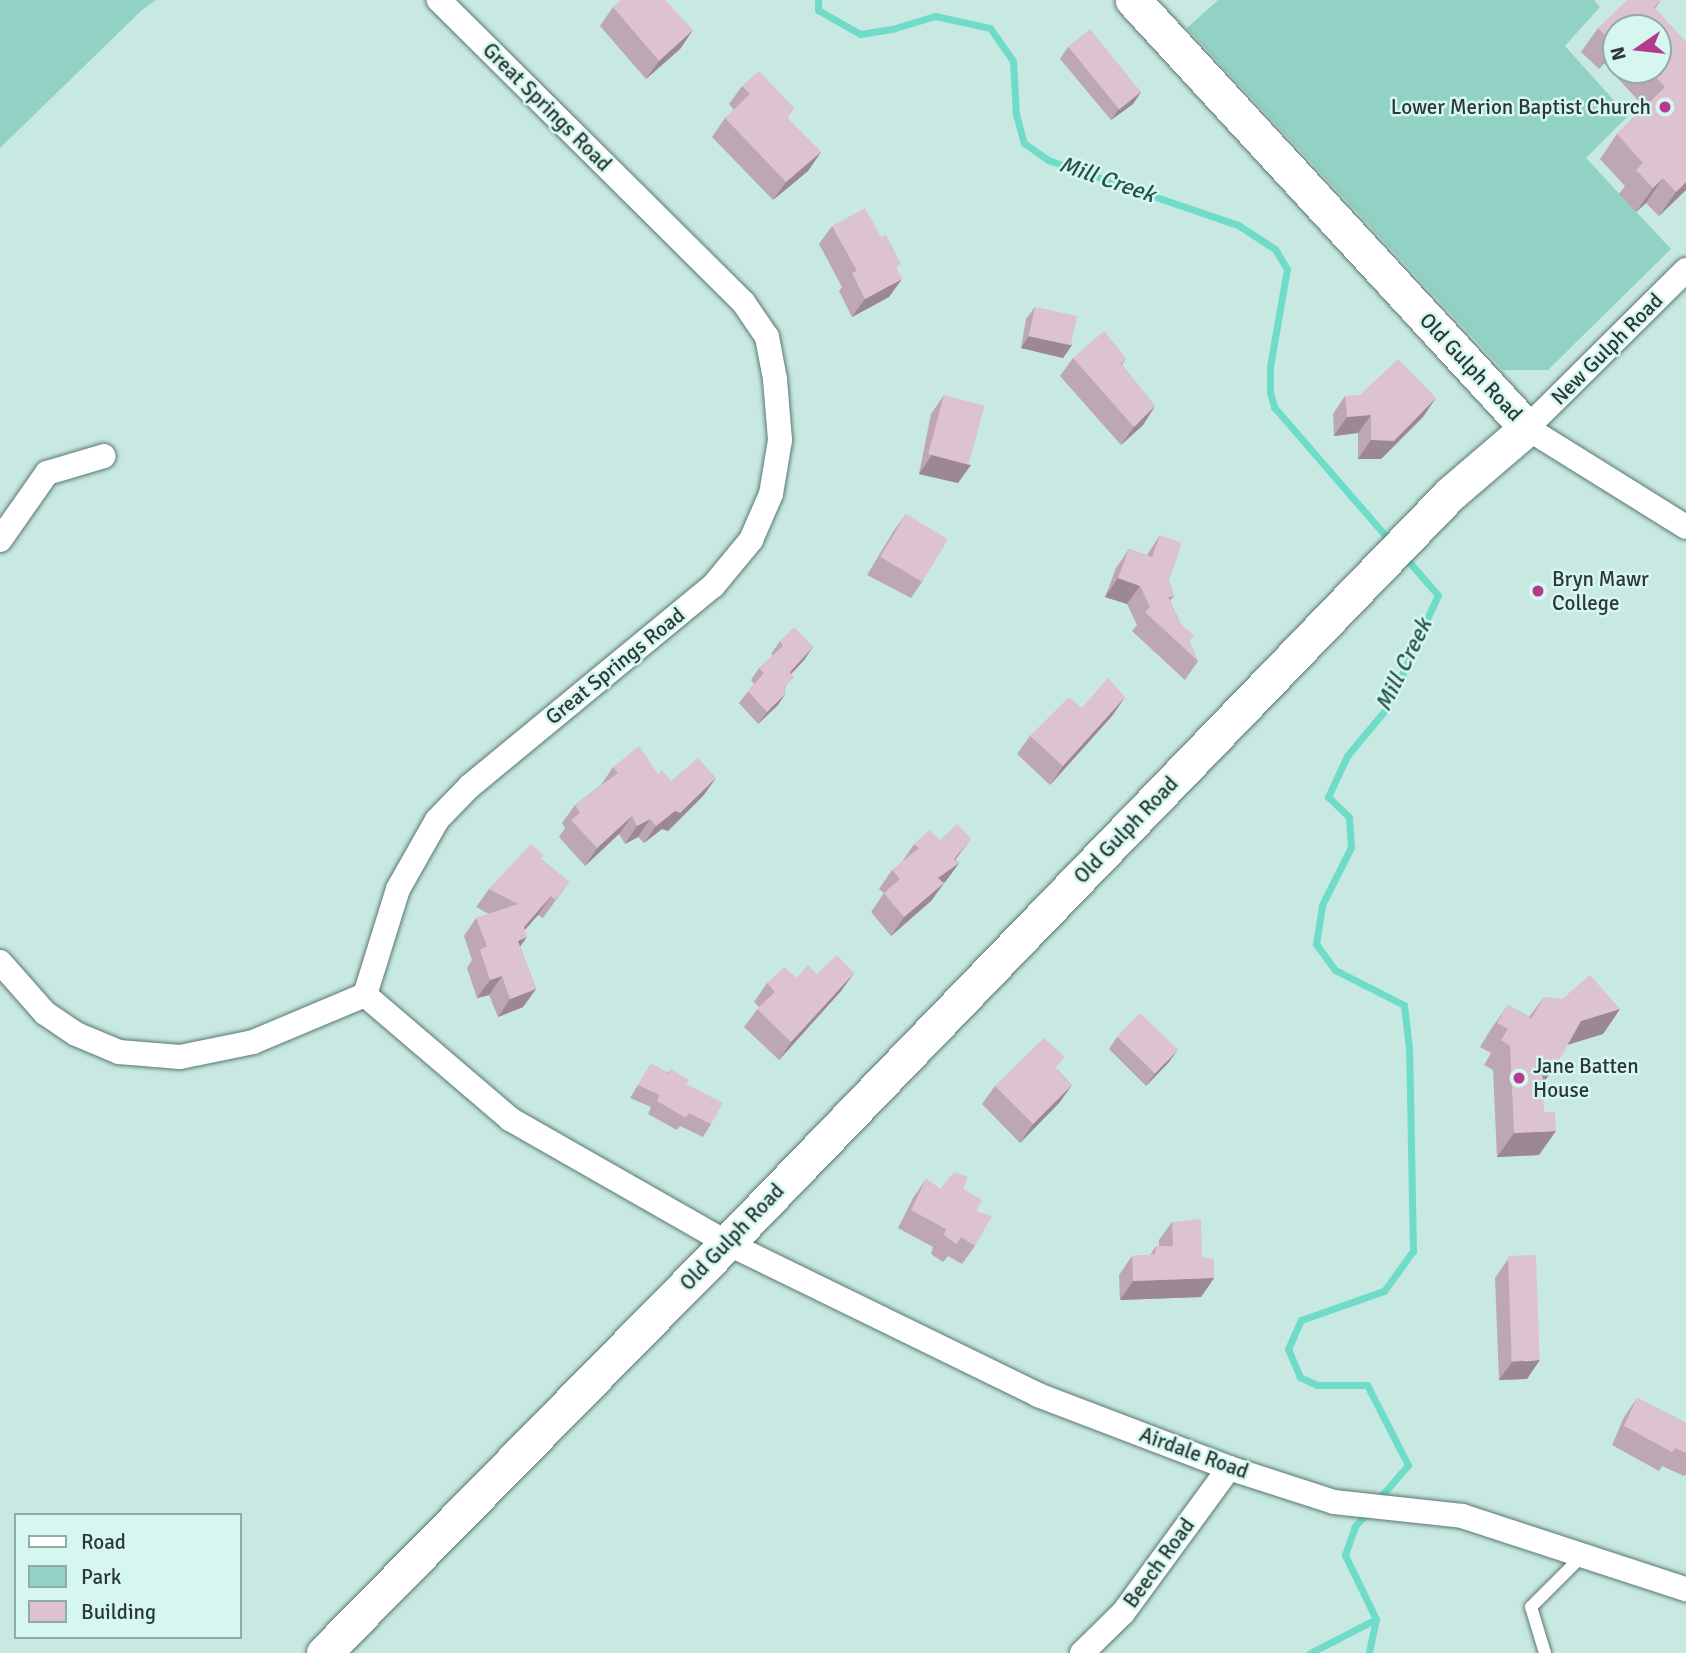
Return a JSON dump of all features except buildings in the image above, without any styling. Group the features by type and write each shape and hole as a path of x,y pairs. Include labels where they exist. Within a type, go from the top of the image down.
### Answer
{"street":[{"name":"Great Springs Road","path":"365,995 398,889 437,820 470,786 713,586 751,540 771,494 780,440 775,379 767,337 743,302 439,0"},
{"name":"Old Gulph Road","path":"324,1653 727,1243 1450,494 1527,428 1133,0"},
{"name":"New Gulph Road","path":"1527,428 1686,271"},
{"path":"1527,428 1686,527"},
{"path":"0,540 47,473 104,456"},
{"path":"0,962 45,1013 76,1034 119,1052 180,1057 253,1042 365,995 510,1119 727,1243"},
{"name":"Airdale Road","path":"727,1243 1038,1395 1229,1468 1334,1502 1462,1517 1686,1589"},
{"name":"Beech Road","path":"1082,1653 1123,1613 1229,1468"}],"lane":[{"path":"1545,1653 1531,1607 1583,1555"}],"green space":[{"path":"0,0 156,0 141,11 0,148"},
{"path":"1218,0 1594,0 1600,7 1565,46 1628,116 1586,158 1671,249 1548,370 1503,370 1187,28"}],"waterway":[{"name":"Mill Creek","path":"818,0 818,10 860,34 892,29 935,16 990,28 1013,61 1016,114 1024,143 1048,160 1238,225 1275,249 1287,269 1270,366 1270,392 1274,407 1390,541"},
{"name":"Mill Creek","path":"1376,1502 1408,1465 1367,1385 1317,1385 1300,1377 1288,1349 1301,1320 1384,1291 1413,1251 1409,1048 1404,1005 1335,970 1316,944 1322,905 1351,847 1349,817 1328,797 1347,756 1386,709 1438,595 1403,555"},
{"name":"Mill Creek","path":"1369,1511 1355,1526 1345,1555 1376,1619 1369,1653"},
{"path":"1310,1653 1376,1619"}],"place":[{"name":"Lower Merion Baptist Church","path":"1665,107"},
{"name":"Bryn Mawr College","path":"1538,591"},
{"name":"Jane Batten House","path":"1519,1078"}]}
